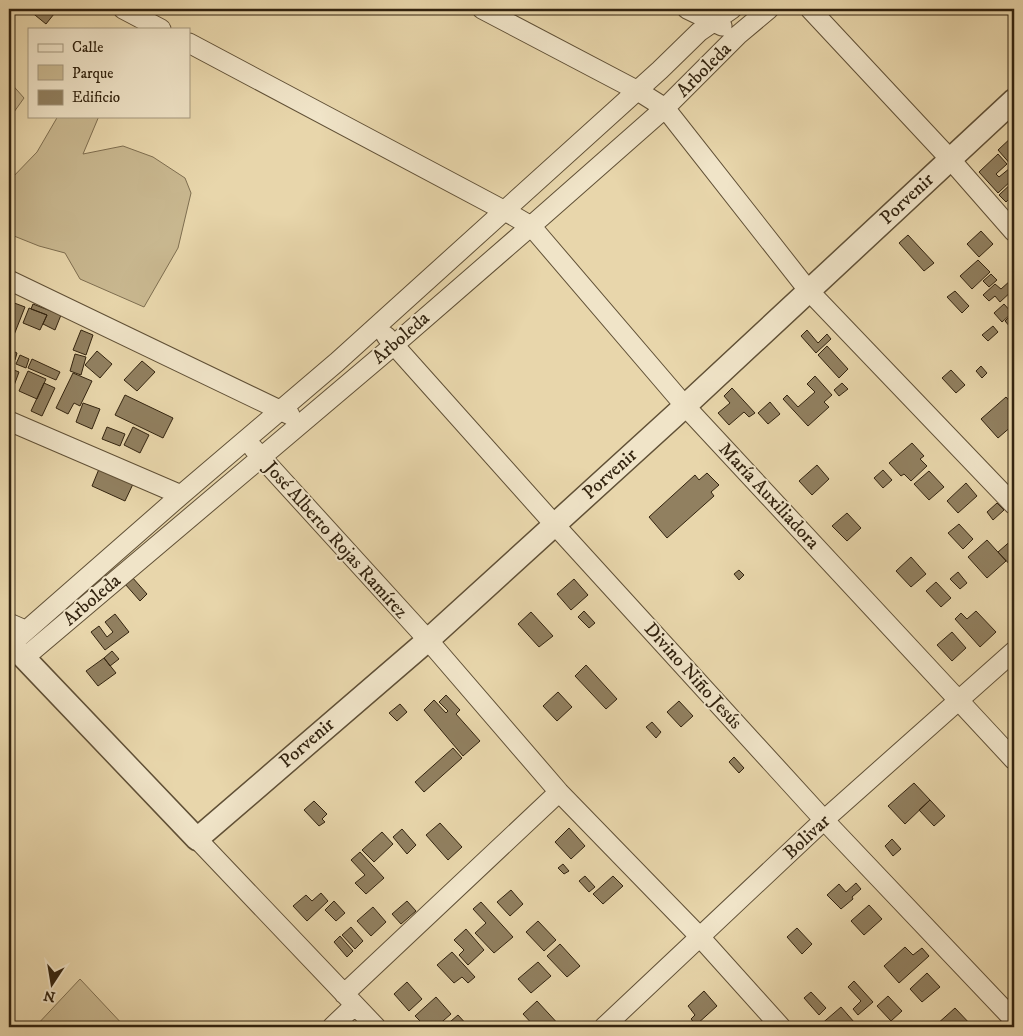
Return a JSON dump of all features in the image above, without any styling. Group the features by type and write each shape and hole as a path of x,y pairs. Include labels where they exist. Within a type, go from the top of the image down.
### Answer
{"street":[{"path":"123,9 159,28"},
{"path":"482,9 638,91 665,108 808,290 1014,505"},
{"path":"687,9 738,35"},
{"name":"Arboleda","path":"15,640 378,326 638,91 699,32 732,9"},
{"name":"Arboleda","path":"15,640 261,457 531,226 665,108 738,35 769,9"},
{"path":"810,9 950,159 1014,232"},
{"name":"María Auxiliadora","path":"190,44 531,226 685,406 1014,760"},
{"name":"Porvenir","path":"197,839 428,640 685,406 1014,100"},
{"path":"9,280 303,421"},
{"name":"Divino Niño Jesús","path":"378,326 554,524 824,820 1014,1020"},
{"path":"9,421 181,495"},
{"name":"José Alberto Rojas Ramírez","path":"245,440 428,640 559,792 700,937 781,1027"},
{"path":"15,640 197,839 376,1027"},
{"name":"Bolivar","path":"604,1027 824,820 1014,651"},
{"path":"332,1027 350,999 559,792"}],"green space":[{"path":"9,81 24,98 9,119"},
{"path":"57,118 98,118 83,154 123,146 153,157 185,178 191,193 178,248 144,307 80,279 65,253 39,246 9,234 9,181 37,152"},
{"path":"80,979 125,1027 35,1027"}],"building":[{"path":"31,9 58,9 46,24 30,11"},
{"path":"1014,135 1014,164 1012,166 998,150"},
{"path":"998,154 1007,164 996,174 999,177 1010,168 1014,173 1014,178 998,193 979,172"},
{"path":"1014,181 1014,194 1006,202 999,195"},
{"path":"981,231 993,244 979,257 967,244"},
{"path":"908,235 934,263 924,271 899,243"},
{"path":"978,260 990,272 972,289 960,276"},
{"path":"991,274 997,280 989,287 983,281"},
{"path":"1011,280 1014,283 1014,289 1000,302 995,296 989,301 983,295 995,284 1001,289"},
{"path":"955,291 969,306 962,313 947,297"},
{"path":"9,301 25,307 12,340 9,339"},
{"path":"33,304 61,315 55,330 43,324 47,315 31,309"},
{"path":"1004,304 1012,313 1002,322 994,313"},
{"path":"29,308 47,315 40,330 23,323"},
{"path":"1014,312 1014,326 1011,328 1005,321"},
{"path":"993,326 998,332 988,341 982,335"},
{"path":"81,330 93,335 86,355 73,350"},
{"path":"807,330 818,343 827,334 831,339 816,353 801,336"},
{"path":"827,346 848,369 839,378 818,355"},
{"path":"9,349 17,353 15,360 9,357"},
{"path":"97,351 112,364 100,378 85,365"},
{"path":"75,354 86,357 81,375 70,371"},
{"path":"20,355 29,359 26,368 16,364"},
{"path":"32,359 60,372 56,380 28,368"},
{"path":"142,361 155,372 137,391 124,380"},
{"path":"981,366 987,373 982,378 976,371"},
{"path":"9,368 19,372 12,391 9,390"},
{"path":"951,370 965,385 956,393 942,378"},
{"path":"28,371 46,379 37,399 19,391"},
{"path":"73,373 92,381 80,406 74,403 68,414 56,408"},
{"path":"815,376 832,395 824,402 829,407 808,426 783,399 787,395 798,407 815,392 807,384"},
{"path":"44,383 55,388 42,416 31,411"},
{"path":"842,383 848,389 839,396 834,390"},
{"path":"732,388 755,413 749,417 744,412 729,425 718,413 730,403 724,396"},
{"path":"125,395 173,418 163,438 115,415"},
{"path":"1006,397 1014,406 1014,415 1008,420 1013,425 998,438 981,419"},
{"path":"770,402 780,414 768,424 758,413"},
{"path":"83,403 100,409 92,429 76,422"},
{"path":"107,427 125,434 120,446 102,439"},
{"path":"133,427 149,435 140,453 124,445"},
{"path":"912,443 924,456 920,459 927,466 911,481 904,474 901,476 889,463"},
{"path":"817,465 829,479 812,495 799,481"},
{"path":"99,469 133,484 125,501 92,486"},
{"path":"883,470 892,480 883,488 874,478"},
{"path":"929,471 944,487 929,500 914,484"},
{"path":"707,473 719,485 711,492 714,496 667,538 649,517 695,475 699,480"},
{"path":"966,483 977,496 958,513 947,501"},
{"path":"997,503 1004,510 993,520 987,512"},
{"path":"847,513 861,528 847,541 832,526"},
{"path":"959,524 973,539 963,549 948,533"},
{"path":"1014,538 1014,569 998,552"},
{"path":"987,540 1006,561 987,578 968,557"},
{"path":"911,557 926,574 911,587 896,571"},
{"path":"739,570 744,575 739,580 734,574"},
{"path":"958,572 967,583 960,589 950,579"},
{"path":"132,577 147,594 140,601 125,584"},
{"path":"574,579 588,595 571,610 557,594"},
{"path":"936,582 951,598 941,607 926,591"},
{"path":"584,611 595,623 589,628 578,617"},
{"path":"976,611 996,632 980,647 955,619 961,613 967,619"},
{"path":"531,612 553,636 539,647 518,624"},
{"path":"115,614 129,632 105,650 91,632 99,626 107,637 113,632 105,622"},
{"path":"952,632 966,648 952,661 937,645"},
{"path":"112,651 119,659 110,666 104,658"},
{"path":"104,658 116,673 98,686 86,671"},
{"path":"586,665 617,699 606,709 575,676"},
{"path":"558,692 572,707 557,721 543,706"},
{"path":"446,695 460,710 456,714 480,741 463,756 424,710 434,700 446,713 448,711 439,702"},
{"path":"679,701 693,716 681,727 667,712"},
{"path":"400,704 407,712 397,721 389,713"},
{"path":"652,722 661,732 656,738 646,727"},
{"path":"453,748 462,758 424,792 415,782"},
{"path":"734,757 744,768 739,773 729,762"},
{"path":"914,783 930,800 905,824 888,806"},
{"path":"930,800 945,816 934,826 919,810"},
{"path":"314,801 327,814 322,819 325,822 319,826 304,810"},
{"path":"440,823 462,847 448,860 426,835"},
{"path":"569,828 585,846 571,859 555,842"},
{"path":"402,829 416,845 407,854 393,837"},
{"path":"382,832 393,844 374,862 362,850"},
{"path":"892,839 901,849 893,856 885,846"},
{"path":"360,852 384,878 366,894 355,883 365,875 351,860"},
{"path":"563,864 569,871 564,874 558,868"},
{"path":"585,876 595,887 589,892 579,881"},
{"path":"613,876 623,886 603,904 593,894"},
{"path":"856,883 861,889 841,909 827,895 839,884 846,892"},
{"path":"511,890 523,904 510,916 497,902"},
{"path":"321,893 328,901 307,921 293,906 306,895 312,901"},
{"path":"334,901 345,913 336,921 325,910"},
{"path":"407,901 416,911 401,924 392,914"},
{"path":"481,902 513,937 494,953 475,933 486,923 473,909"},
{"path":"869,905 882,919 864,935 851,921"},
{"path":"373,907 386,922 371,936 357,921"},
{"path":"538,921 556,940 544,951 526,932"},
{"path":"351,927 363,941 355,949 342,935"},
{"path":"797,928 812,944 802,954 787,937"},
{"path":"466,929 484,950 468,965 459,955 464,950 454,940"},
{"path":"340,936 353,951 347,957 334,942"},
{"path":"560,944 580,966 567,977 547,956"},
{"path":"905,947 913,955 922,948 929,956 899,983 884,966"},
{"path":"452,952 475,977 468,983 462,977 454,983 437,965"},
{"path":"538,962 551,976 531,993 518,979"},
{"path":"927,973 940,987 922,1002 910,989"},
{"path":"854,981 873,1002 858,1015 853,1009 861,1001 848,987"},
{"path":"407,982 422,999 409,1011 394,994"},
{"path":"704,991 717,1006 696,1025 691,1019 695,1015 688,1006"},
{"path":"811,992 826,1008 819,1015 804,998"},
{"path":"888,996 902,1011 891,1021 877,1006"},
{"path":"436,997 451,1014 436,1027 426,1027 415,1016"},
{"path":"537,1001 561,1027 535,1027 523,1014"},
{"path":"841,1007 854,1022 848,1027 819,1026"},
{"path":"955,1008 973,1027 938,1027 936,1025"},
{"path":"458,1015 469,1027 444,1027"}]}
